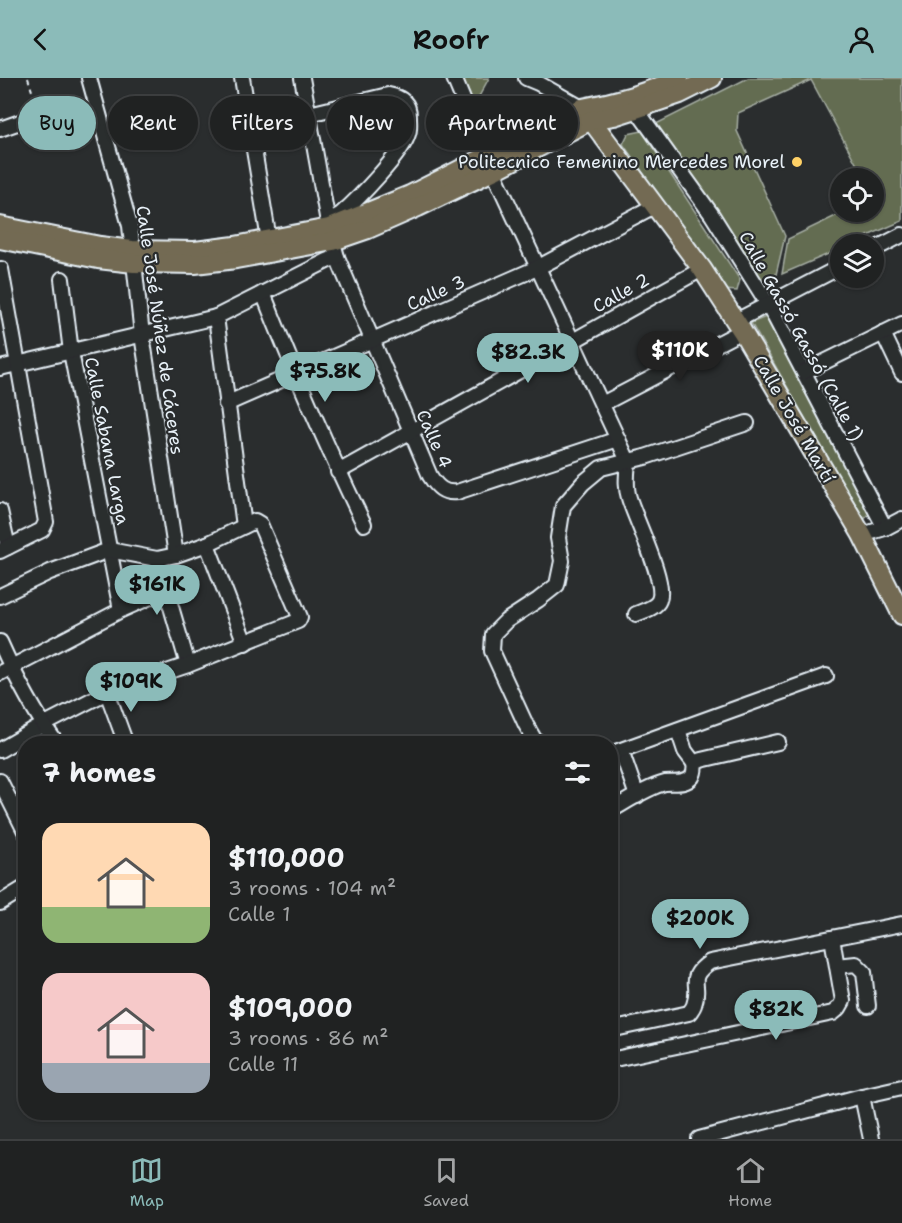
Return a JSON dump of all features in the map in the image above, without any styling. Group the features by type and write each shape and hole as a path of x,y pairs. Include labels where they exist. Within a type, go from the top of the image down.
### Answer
{"main road":[{"path":"133,256 195,264 236,259 332,237 410,195 490,164 612,103 679,78"},
{"path":"587,114 615,116 680,94 712,78"},
{"name":"Calle José Martí","path":"587,114 702,269 739,326 862,535 900,605"},
{"path":"0,226 72,247 98,259 195,251 269,240 332,237"},
{"path":"0,239 72,247"}],"street":[{"name":"Calle José Núñez de Cáceres","path":"89,78 130,225 142,335 176,555"},
{"path":"242,78 245,96"},
{"name":"Calle 4","path":"302,78 305,96"},
{"path":"454,78 537,268 628,461 626,487 647,543 661,597 657,604 636,614"},
{"name":"Calle José Martí","path":"526,78 587,114"},
{"path":"0,368 216,317 327,261 339,215 400,151 408,135 409,111 405,102 399,97 388,95 315,112"},
{"name":"Calle Gassó Gassó (Calle 1)","path":"636,109 712,215 768,304 885,528"},
{"path":"0,129 18,123"},
{"path":"255,150 269,240"},
{"name":"Calle 4","path":"315,150 332,237 410,432 434,483 444,490 457,492 618,439"},
{"name":"Calle 3","path":"226,404 537,268 656,205"},
{"path":"884,244 902,235"},
{"path":"0,511 4,549 42,530 46,522 1,268"},
{"name":"Calle 2","path":"338,472 702,269"},
{"path":"602,404 739,326 768,304 830,272"},
{"name":"Calle Sabana Larga","path":"62,279 71,351 121,610"},
{"path":"263,293 338,472 364,524"},
{"path":"216,317 226,404 249,524"},
{"path":"804,372 902,324"},
{"path":"883,333 902,373"},
{"path":"532,736 492,651 493,634 506,621 557,585 562,561 558,538 563,506 583,483 601,468 645,457 747,423"},
{"path":"862,535 885,528 902,519"},
{"path":"0,596 50,572 109,550 157,559 207,544 249,524 260,524 300,616 298,621 245,643 107,692 24,736"},
{"path":"207,544 245,643"},
{"path":"157,559 188,665"},
{"path":"6,670 121,610 166,590"},
{"path":"0,642 6,670 51,736"},
{"path":"618,751 826,676"},
{"path":"107,692 123,736"},
{"path":"618,807 656,786 680,783 692,777 694,763 685,751 678,730"},
{"path":"0,750 18,740"},
{"path":"694,763 705,758 778,742"},
{"path":"618,756 638,796"},
{"path":"0,781 18,817"},
{"path":"0,903 18,892"},
{"path":"618,1028 689,1013 695,1003 695,977 701,968 710,962 902,924"},
{"path":"618,1058 833,1012 840,1008 843,1001 832,938"},
{"path":"837,966 856,964 864,972 868,1006"},
{"path":"699,1139 902,1087"},
{"path":"862,1096 871,1139"}],"path":[{"path":"28,78 34,96"}],"green space":[{"path":"458,78 489,78 479,96 464,96"},
{"path":"748,78 902,78 902,221 872,234 830,234 830,253 782,274 788,239 830,219 830,222 884,222 884,168 859,168 811,80 738,113 737,131 785,236 771,296 652,126"},
{"path":"642,131 740,280 737,291 724,290 623,144 628,134"},
{"path":"766,317 871,513 863,520 751,323"}],"place":[{"name":"Politecnico Femenino Mercedes Morel","path":"797,162"}]}
